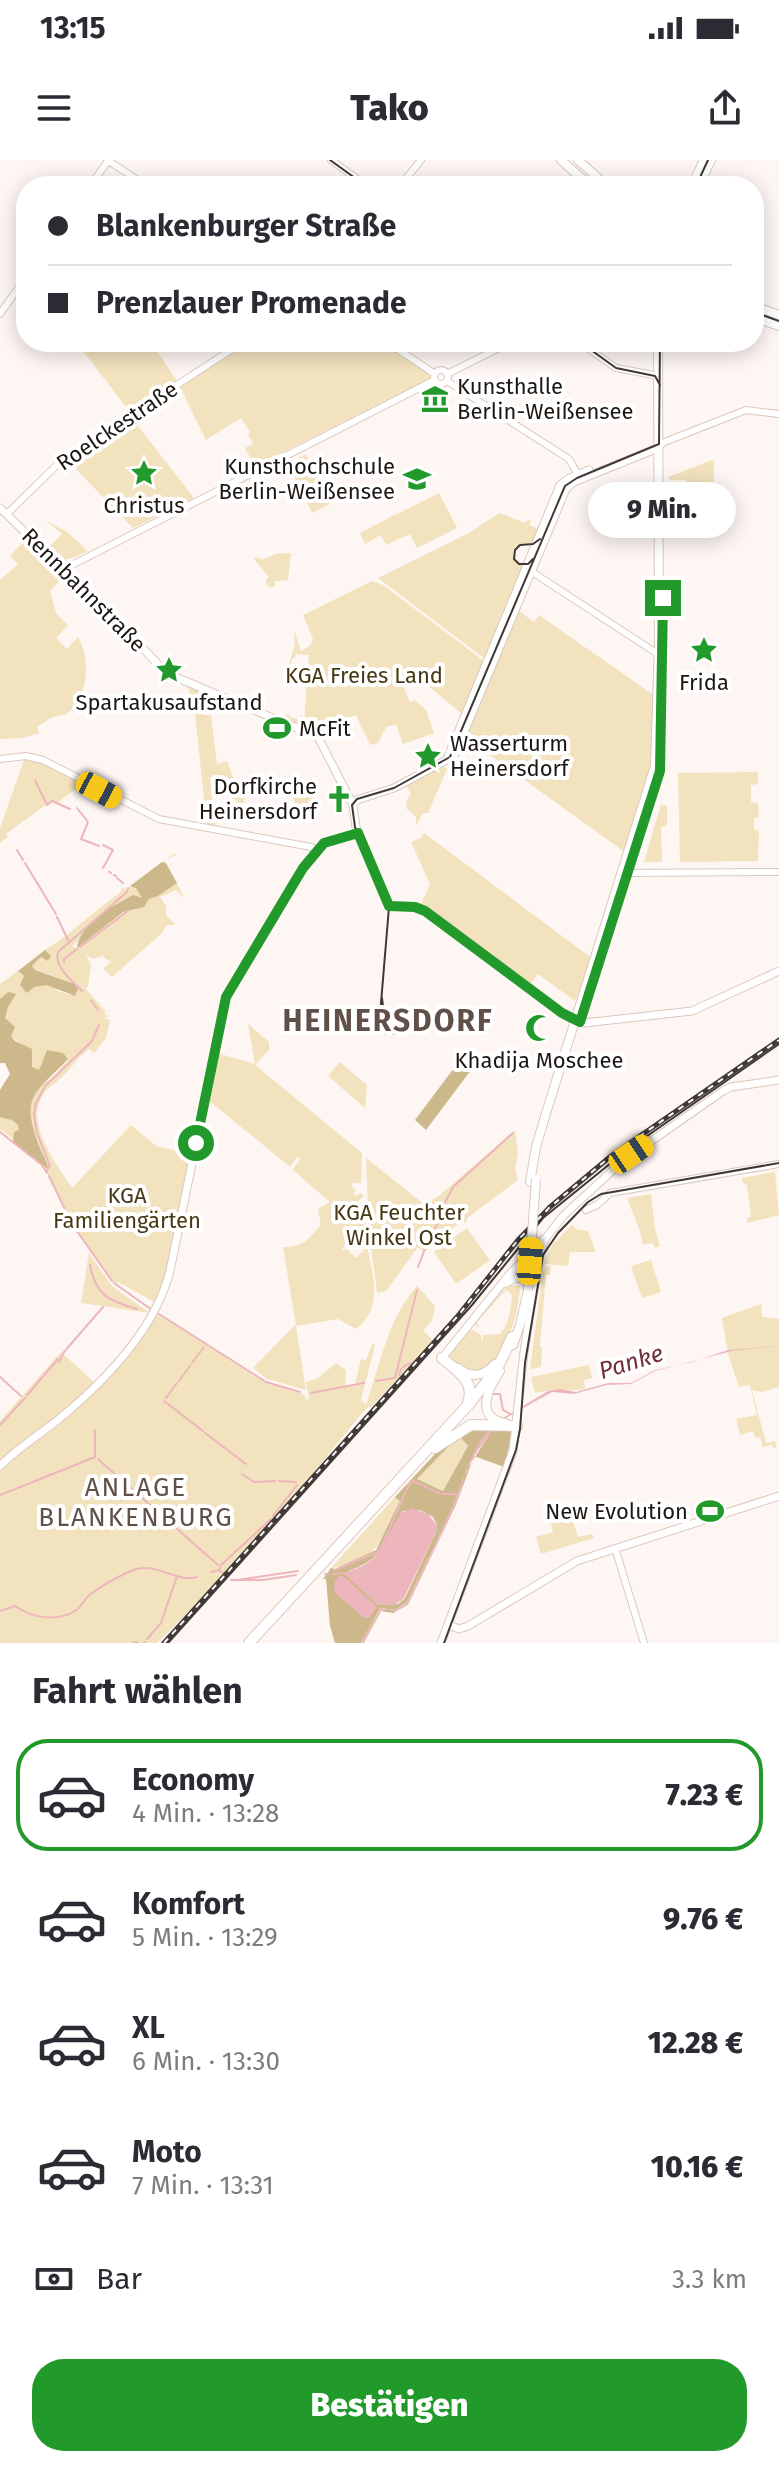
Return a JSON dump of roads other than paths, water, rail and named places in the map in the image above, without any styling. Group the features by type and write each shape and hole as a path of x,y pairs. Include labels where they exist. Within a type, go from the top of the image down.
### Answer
{"highway":[{"path":"252,1643 466,1408 498,1367 512,1337"},
{"path":"442,1357 469,1384 471,1395 466,1408"},
{"path":"252,1643 496,1377"},
{"path":"433,1449 471,1425 517,1426"}],"main road":[{"path":"561,160 579,176"},
{"path":"578,160 596,176"},
{"path":"441,1643 509,1462 517,1426 529,1285 533,1180 541,1147 577,1021 661,760 660,352"},
{"path":"529,570 560,485 659,445"},
{"path":"577,477 565,491 529,570 453,757 388,790 357,800 353,805 358,833 388,904 428,912 577,1021 599,1022 692,1011 779,971"},
{"path":"625,874 655,766 660,499"},
{"name":"Rennbahnstraße","path":"2,514 64,569 167,674 316,735 353,805"},
{"path":"0,1466 62,1416 95,1384 137,1338 159,1304 170,1271 226,997 314,849 358,833"},
{"path":"545,1239 512,1337 494,1365 482,1374 463,1372 442,1357 517,1266 574,1206 631,1154 728,1088 779,1080"},
{"path":"501,1287 509,1280 529,1285"},
{"path":"517,1426 498,1422 486,1410 486,1395 516,1338 529,1285"},
{"path":"449,1623 465,1627 573,1562 779,1496"}],"street":[{"path":"107,160 132,176"},
{"path":"331,160 353,176"},
{"path":"408,176 421,160"},
{"path":"0,314 16,291"},
{"name":"Roelckestraße","path":"2,514 63,459 228,352"},
{"path":"401,352 441,384 493,352"},
{"path":"593,352 616,368 660,375"},
{"path":"64,569 435,377 442,370 447,378 561,455 577,477"},
{"path":"659,445 746,410 779,414"},
{"path":"529,570 658,654"},
{"path":"0,759 22,756 37,758 159,819 314,849"},
{"path":"625,874 779,870"},
{"path":"586,1210 596,1206 611,1192 779,1164"},
{"path":"615,1548 644,1643"}],"waterway":[{"path":"35,780 42,795"},
{"path":"43,796 47,805 52,801 70,809"},
{"path":"77,808 88,822 81,839 99,846"},
{"path":"103,845 113,850 103,868"},
{"path":"17,850 23,860"},
{"path":"25,863 56,914"},
{"path":"117,878 123,883"},
{"path":"82,991 61,968 58,952 128,888"},
{"path":"80,947 129,910"},
{"path":"57,917 69,942"},
{"path":"64,962 77,949"},
{"path":"91,1000 98,1010"},
{"path":"46,1172 50,1166 37,1133 36,1103 45,1086 92,1041 99,1025"},
{"path":"0,1132 42,1165 47,1173"},
{"path":"440,1212 453,1187 513,1133"},
{"path":"49,1176 72,1224 112,1281"},
{"path":"418,1267 431,1233 438,1224"},
{"path":"90,1265 96,1284 105,1296 137,1309"},
{"path":"114,1283 152,1310"},
{"path":"376,1381 395,1378 417,1290"},
{"path":"59,1362 103,1307"},
{"path":"159,1314 266,1382 300,1392"},
{"path":"192,1363 204,1347"},
{"path":"27,1395 58,1359"},
{"path":"403,1367 410,1363"},
{"path":"179,1381 190,1366"},
{"path":"399,1375 401,1369"},
{"path":"0,1377 21,1396"},
{"path":"166,1398 177,1383"},
{"path":"311,1393 364,1383"},
{"path":"493,1394 500,1394 503,1410 510,1414"},
{"path":"0,1425 25,1398"},
{"path":"164,1401 203,1431"},
{"path":"0,1495 95,1457 95,1430"},
{"path":"205,1433 246,1464"},
{"path":"98,1459 218,1565"},
{"path":"242,1474 254,1482 275,1481"},
{"path":"279,1481 296,1482"},
{"path":"335,1570 377,1552 413,1481 441,1494 457,1494"},
{"path":"273,1516 297,1485"},
{"path":"219,1570 271,1519"},
{"path":"0,1611 15,1606 45,1617 60,1617 77,1609 90,1595 119,1576 136,1569 197,1577"},
{"path":"211,1572 219,1570 223,1573"},
{"path":"237,1580 298,1571"},
{"path":"333,1574 343,1573"},
{"path":"231,1580 263,1580 296,1575"},
{"path":"147,1639 161,1623 177,1576"},
{"path":"133,1642 138,1643"}],"tram line":[{"path":"330,160 352,176"},
{"path":"701,176 708,160"},
{"path":"764,316 779,321"},
{"path":"594,352 616,368 655,376 660,385"},
{"path":"382,998 383,1006 399,1021 399,1028 393,1034 385,1034 379,1027 389,907 355,827 352,805 357,799 394,788 450,757 565,486 577,478 659,444 660,352"},
{"path":"533,559 528,564 519,564 514,559 515,550 520,545 533,544 540,539"},
{"path":"168,1643 472,1305 543,1218 627,1150 779,1044"},
{"path":"444,1643 516,1450 525,1363 543,1255 558,1233 588,1202 601,1194 779,1163"}],"railway":[{"path":"164,1643 457,1317 518,1240 550,1207 611,1156 779,1040"}],"place":[{"name":"Kunsthalle Berlin-Weißensee","path":"435,399"},
{"name":"Christus","path":"144,473"},
{"name":"Kunsthochschule Berlin-Weißensee","path":"417,479"},
{"name":"Frida","path":"704,650"},
{"name":"Spartakusaufstand","path":"169,670"},
{"name":"McFit","path":"277,728"},
{"name":"Wasserturm Heinersdorf","path":"428,756"},
{"name":"Dorfkirche Heinersdorf","path":"339,799"},
{"name":"Khadija Moschee","path":"539,1028"},
{"name":"New Evolution","path":"710,1511"}],"district":[{"name":"HEINERSDORF","path":"388,1021"},
{"name":"ANLAGE BLANKENBURG","path":"136,1502"}],"park label":[{"name":"KGA Freies Land","path":"364,675"},
{"name":"KGA Familiengärten","path":"127,1208"},
{"name":"KGA Feuchter Winkel Ost","path":"399,1224"}],"water label":[{"name":"Panke","path":"631,1362"}]}
